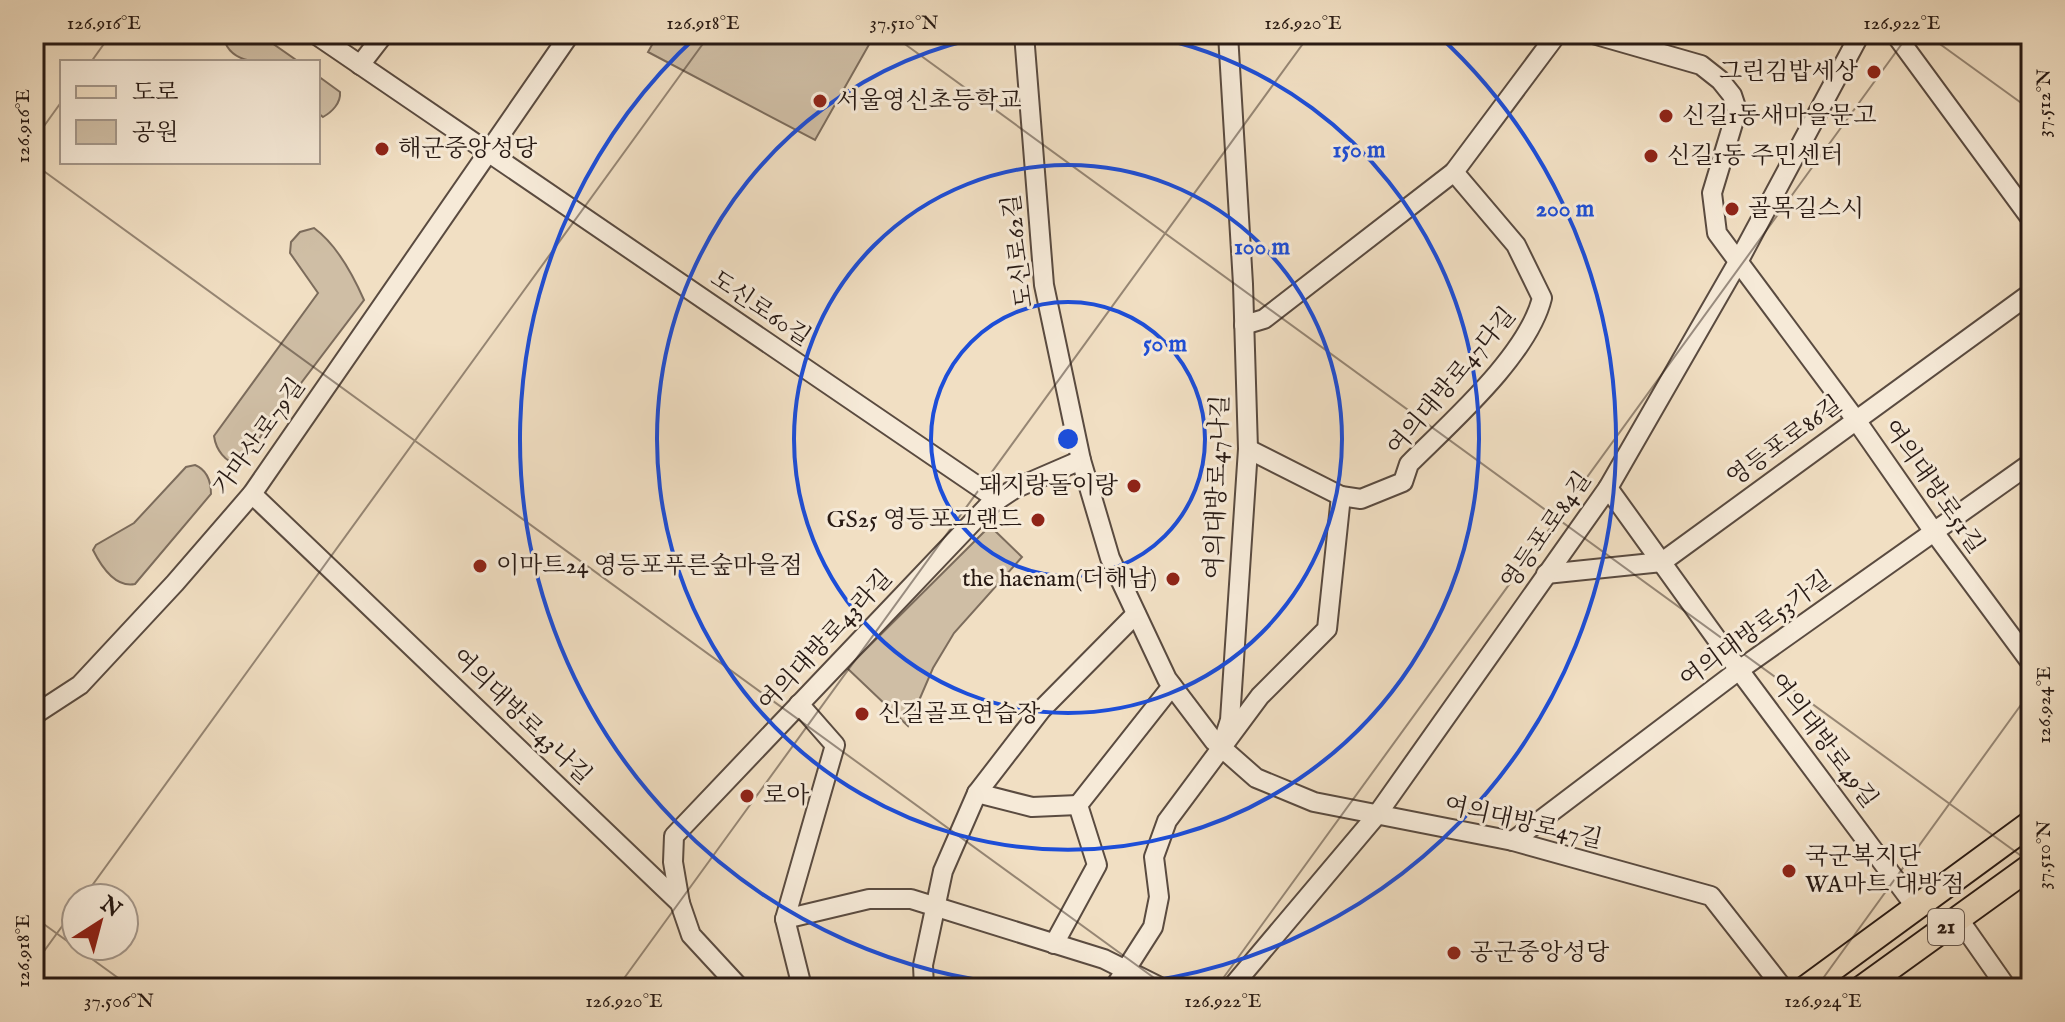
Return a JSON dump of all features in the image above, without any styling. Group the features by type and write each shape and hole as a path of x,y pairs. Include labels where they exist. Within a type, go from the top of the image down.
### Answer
{"main road":[{"path":"1806,988 2031,823"},
{"name":"21","path":"1862,988 2031,866"}],"street":[{"name":"도신로60길","path":"315,34 998,500"},
{"path":"360,65 384,34"},
{"path":"492,156 570,34"},
{"name":"도신로62길","path":"1024,34 1044,285 1081,460"},
{"name":"여의대방로47나길","path":"1221,748 1230,720 1248,449 1228,34"},
{"path":"1244,325 1264,319 1454,172 1557,34"},
{"path":"1593,34 1701,65 1720,80 1732,95 1737,110 1712,193 1717,233 1738,262"},
{"name":"영등포로84길","path":"1231,988 1376,816 1608,488 1738,262 1860,34"},
{"path":"1895,34 2031,219"},
{"name":"가마산로79길","path":"34,715 80,685 252,494 492,156"},
{"name":"여의대방로47다길","path":"1341,496 1361,499 1403,482 1409,464 1499,369 1530,331 1538,314 1542,298 1516,245 1454,172"},
{"name":"여의대방로51길","path":"1738,262 2031,663"},
{"name":"영등포로86길","path":"1662,562 2031,293"},
{"path":"1114,988 1153,927 1159,897 1154,857 1167,821 1260,696 1327,629 1341,496 1248,449"},
{"name":"여의대방로43라길","path":"680,903 673,862 674,836 987,507 1014,489 1081,460"},
{"name":"여의대방로47길","path":"1081,460 1110,558 1172,686 1221,748 1256,778 1314,802 1513,841 1711,896 1783,988"},
{"name":"여의대방로53가길","path":"1513,841 1739,670 2031,463"},
{"name":"여의대방로49길","path":"1608,488 1915,906"},
{"name":"여의대방로43나길","path":"252,494 680,903 691,935 740,988"},
{"path":"1546,574 1662,562"},
{"path":"924,988 923,965 943,871 977,793 1041,710 1136,614"},
{"path":"977,793 1032,807 1078,805 1172,686"},
{"path":"799,704 835,745 785,919 801,983 799,988"},
{"path":"1054,944 1097,865 1078,805"},
{"path":"785,919 869,899 911,899 1104,959 1162,988"},
{"path":"1958,918 2007,988"}],"green space":[{"path":"228,34 259,34 296,60 245,59 229,49 224,39"},
{"path":"658,34 875,34 815,140 648,52"},
{"path":"320,77 340,92 335,107 323,117 320,115"},
{"path":"314,228 330,242 364,300 239,465 222,455 214,436 318,293 290,253 291,242 300,232"},
{"path":"195,465 208,477 211,494 135,584 121,583 96,556 93,550 96,545 134,523 186,467"},
{"path":"990,526 1022,557 954,633 933,668 908,726 847,668"}],"place":[{"name":"그린김밥세상","path":"1874,72"},
{"name":"서울영신초등학교","path":"820,101"},
{"name":"신길1동새마을문고","path":"1666,116"},
{"name":"해군중앙성당","path":"382,149"},
{"name":"신길1동 주민센터","path":"1651,156"},
{"name":"골목길스시","path":"1732,209"},
{"name":"돼지랑돌이랑","path":"1134,486"},
{"name":"GS25 영등포그랜드","path":"1038,520"},
{"name":"이마트24 영등포푸른숲마을점","path":"480,566"},
{"name":"the haenam(더해남)","path":"1173,579"},
{"name":"신길골프연습장","path":"862,714"},
{"name":"로아","path":"747,796"},
{"name":"국군복지단 WA마트 대방점","path":"1789,871"},
{"name":"공군중앙성당","path":"1454,953"}]}
